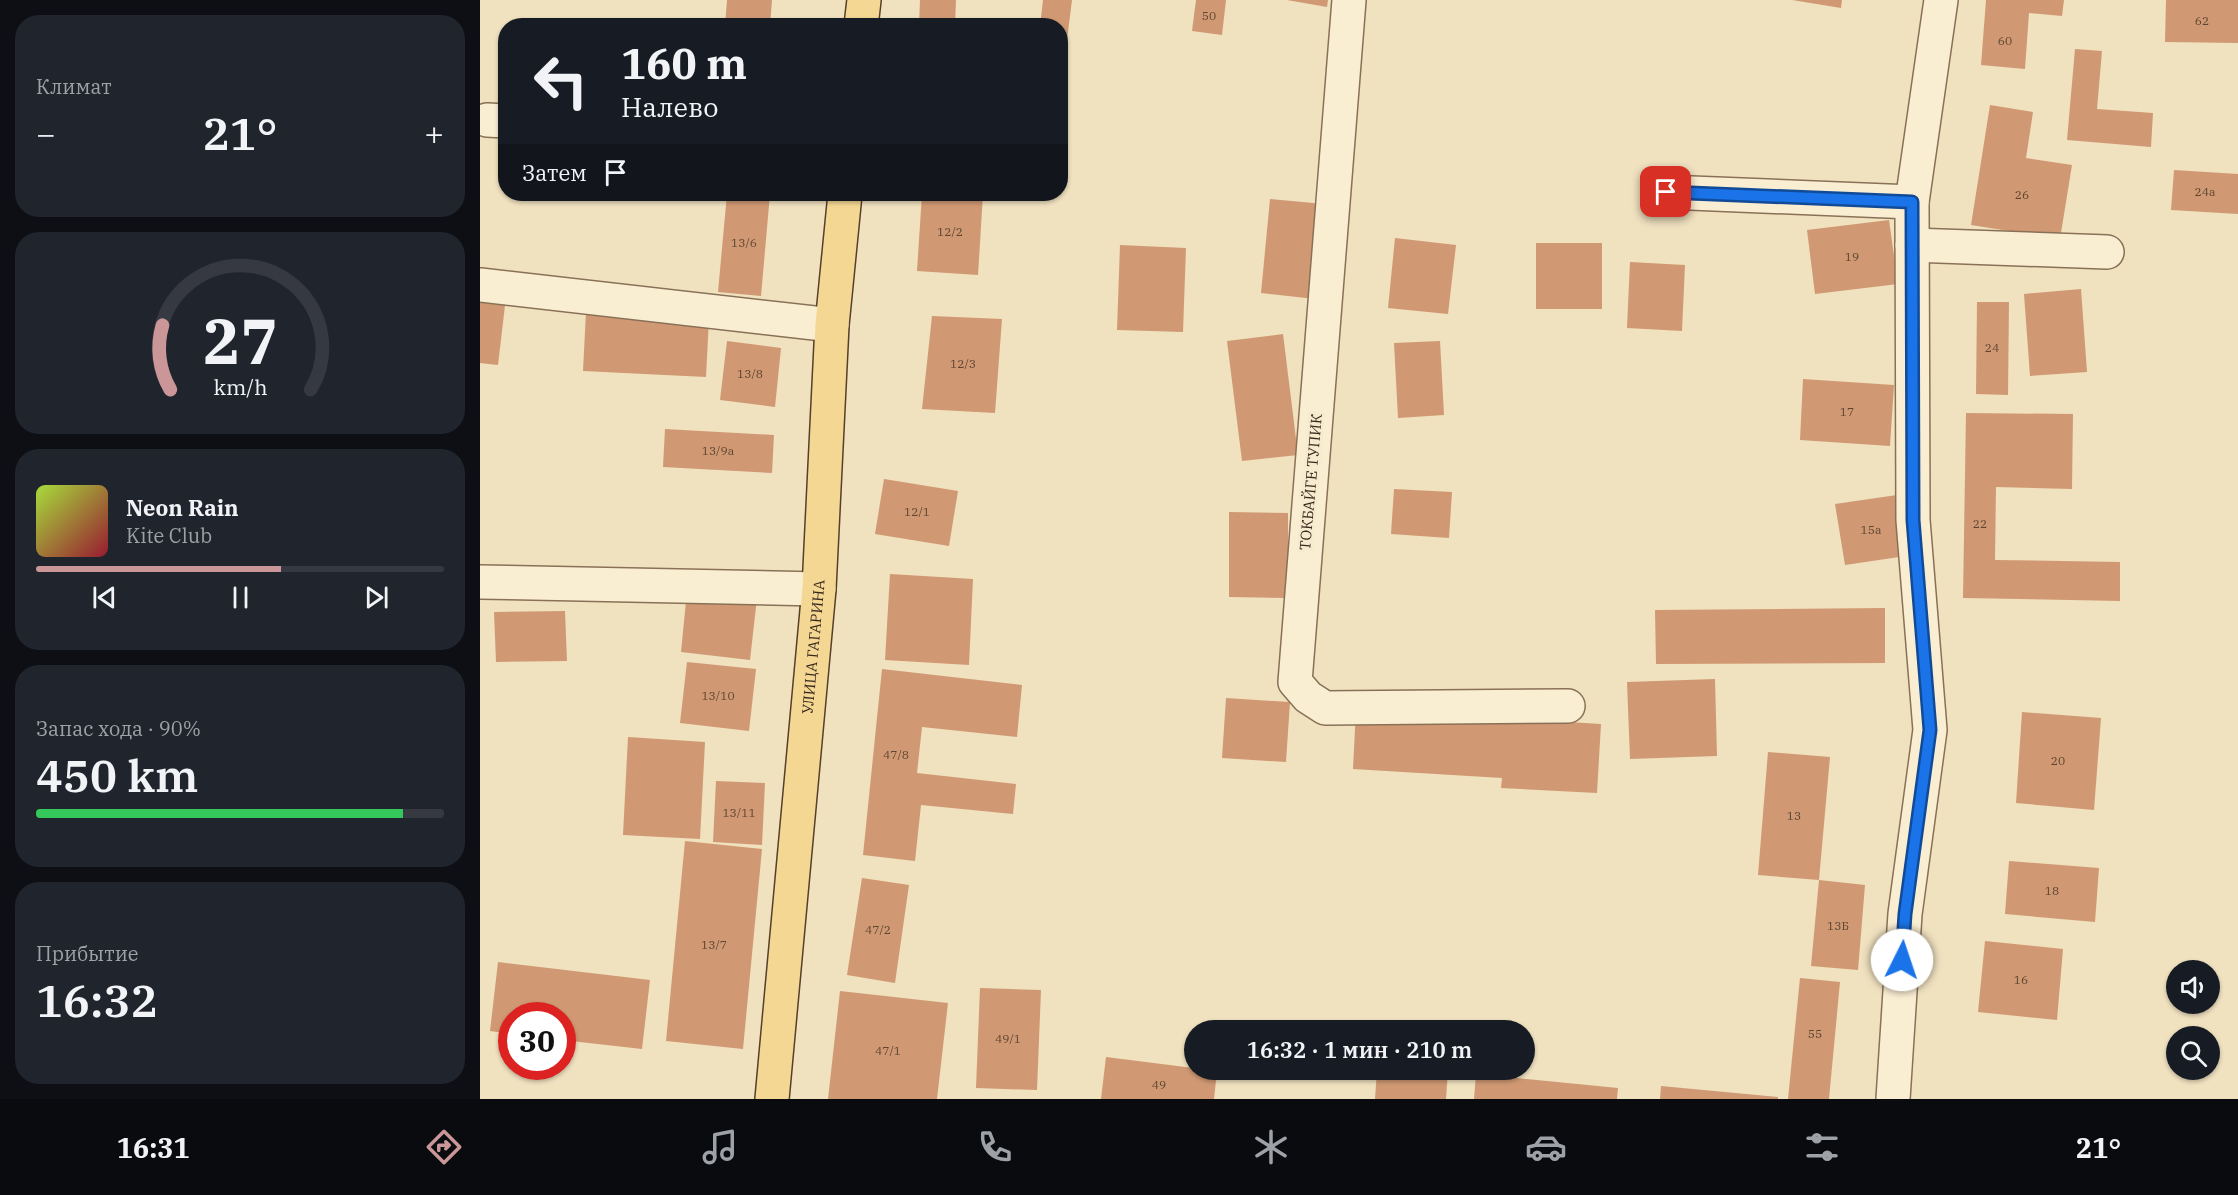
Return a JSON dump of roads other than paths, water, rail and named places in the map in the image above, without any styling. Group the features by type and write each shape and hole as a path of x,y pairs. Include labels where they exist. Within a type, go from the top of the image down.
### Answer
{"main road":[{"path":"862,18 864,0"},
{"name":"УЛИЦА ГАГАРИНА","path":"772,1099 819,589 832,325 844,201"}],"street":[{"name":"ТОКБАЙГЕ ТУПИК","path":"1349,0 1295,682 1308,697 1325,708 1568,706"},
{"path":"1893,1099 1905,914 1930,730 1913,520 1912,202 1941,0"},
{"path":"1666,192 1912,202"},
{"path":"1912,245 2107,252"},
{"path":"480,285 832,325"},
{"path":"480,582 819,589"}]}
